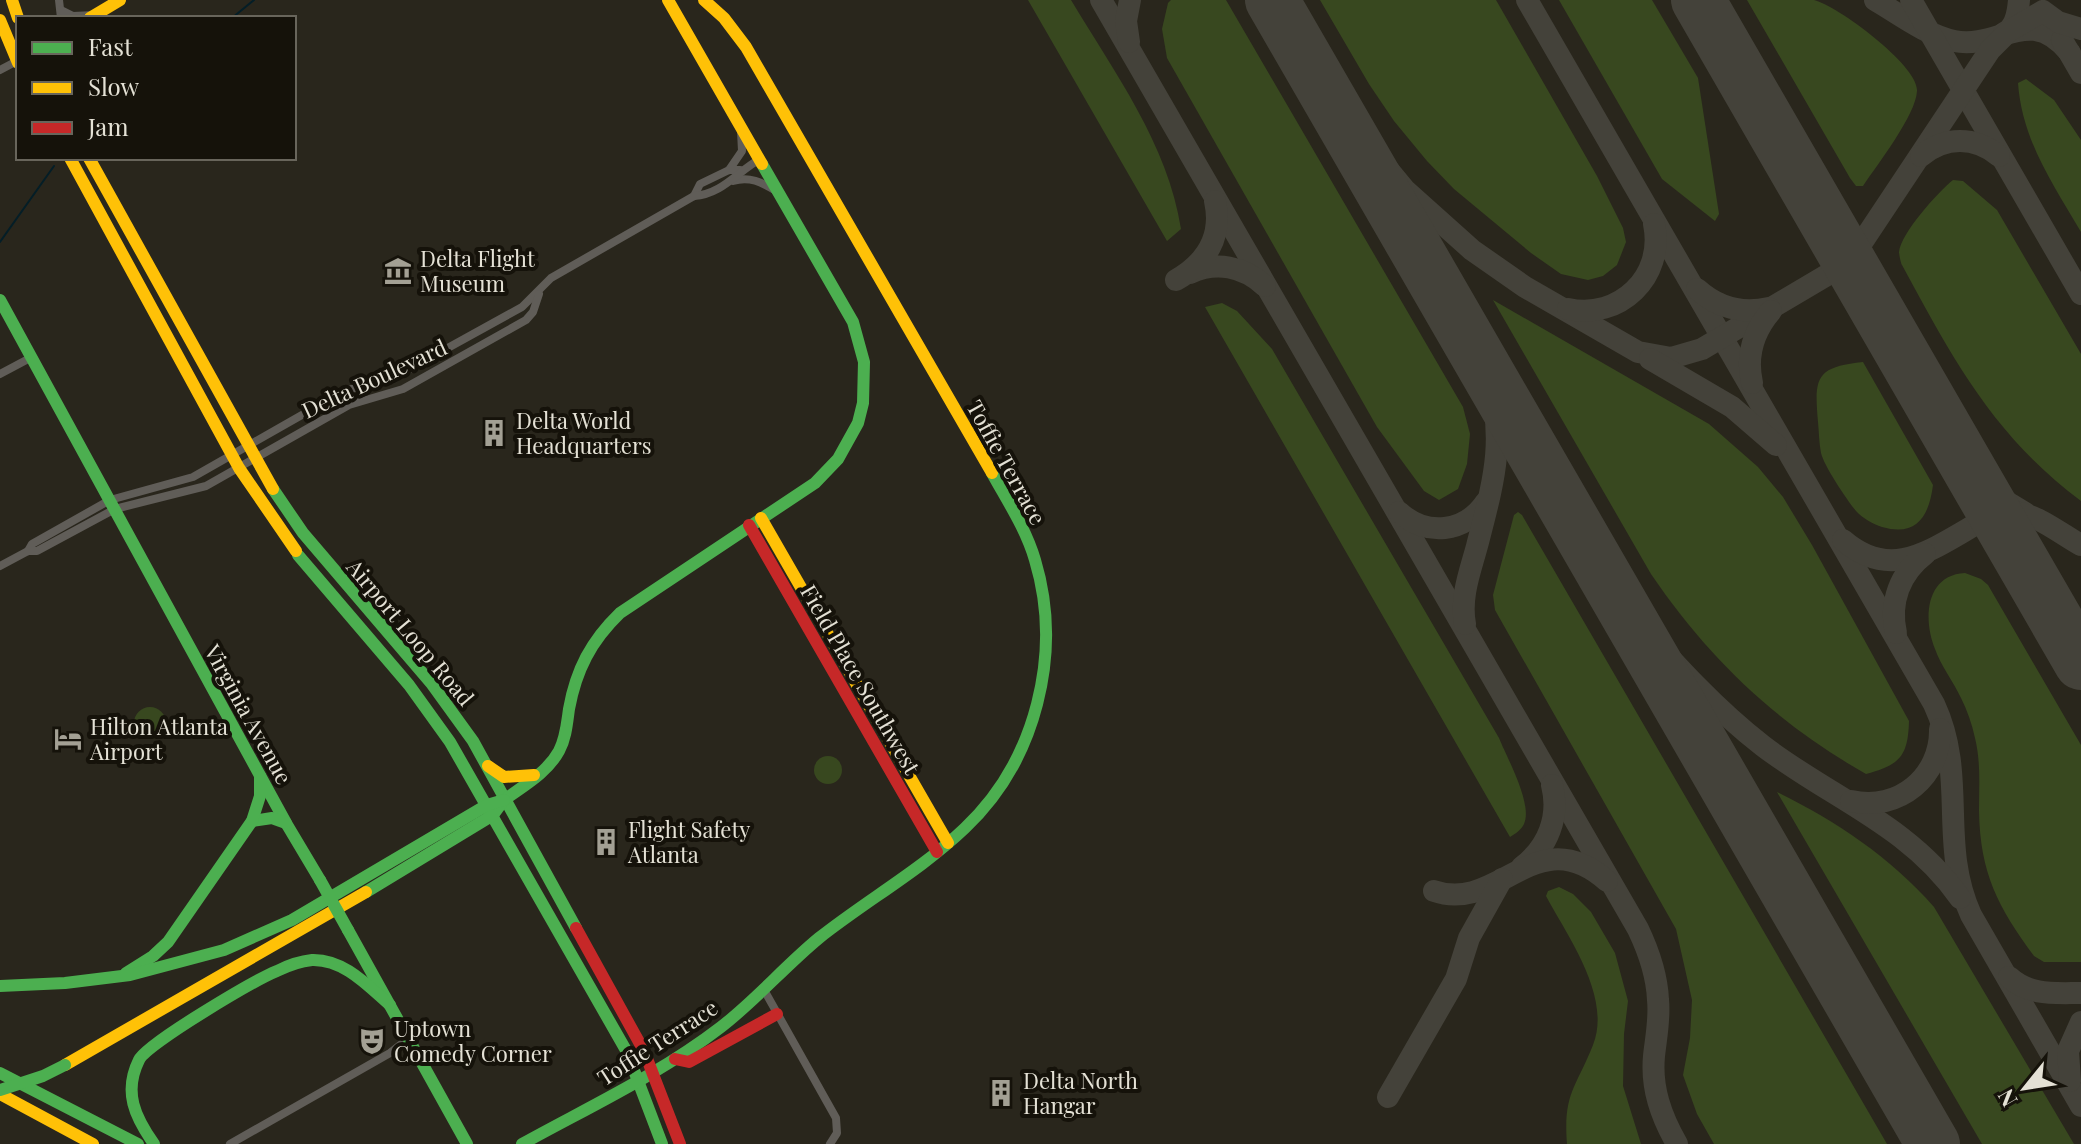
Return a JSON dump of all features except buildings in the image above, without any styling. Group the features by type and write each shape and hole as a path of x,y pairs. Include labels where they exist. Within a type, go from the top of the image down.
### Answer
{"main road":[{"path":"94,16 120,0"},
{"path":"0,1092 65,1065 337,909 490,810 541,773 559,750 578,667 601,630 620,613 804,491 833,466 854,435 864,396 865,373 860,337 668,0"},
{"name":"Toffie Terrace","path":"522,1144 654,1073 730,1020 831,929 937,852 973,820 1023,745 1033,720 1048,654 1040,573 1023,527 746,47 724,18 704,0"},
{"path":"0,20 16,56"},
{"name":"Airport Loop Road","path":"71,160 262,505 297,553 428,709 490,810 627,1052 662,1144"},
{"name":"Airport Loop Road","path":"90,160 254,459 303,533 450,707 484,763 615,994 654,1073 680,1144"},
{"name":"Virginia Avenue","path":"0,300 286,823 467,1144"},
{"name":"Field Place Southwest","path":"761,518 824,628 937,852"},
{"name":"Field Place Southwest","path":"749,525 813,636 863,709"},
{"path":"813,636 824,628"},
{"path":"484,763 504,777 541,773"},
{"name":"Field Place Southwest","path":"898,770 948,843"},
{"path":"114,978 153,956 168,942 252,821 260,796 260,776"},
{"path":"0,986 57,985 114,978 180,964 254,939 490,810"},
{"path":"252,821 272,818 286,823"},
{"path":"154,1144 131,1104 131,1081 140,1056 165,1036 278,970 311,960 328,962 353,973 390,1005"},
{"path":"675,1059 689,1062 777,1014"},
{"path":"0,1073 138,1144"},
{"path":"0,1092 93,1144"}],"street":[{"path":"58,0 61,14"},
{"path":"729,170 742,151 741,126"},
{"path":"733,181 740,170 760,159"},
{"path":"729,170 740,170"},
{"name":"Delta Boulevard","path":"694,196 700,184 729,170"},
{"path":"733,181 742,178 756,180 779,193"},
{"name":"Delta Boulevard","path":"112,504 193,477 344,391 397,376 434,357 522,307 551,278 694,196 707,195 733,181"},
{"name":"Delta Boulevard","path":"112,504 196,489 349,405 403,389 526,320 533,312 541,290"},
{"path":"0,374 32,357"},
{"path":"0,566 28,551 37,551 112,504"},
{"path":"763,988 836,1118 837,1133 830,1144"},
{"path":"230,1144 390,1053 408,1039"}],"green space":[{"path":"1028,0 1071,0 1121,82 1152,138 1174,198 1181,229 1167,241"},
{"path":"1171,0 1226,0 1463,407 1470,434 1467,464 1458,489 1439,500 1424,491 1377,427 1167,58 1162,29"},
{"path":"1320,0 1496,0 1597,176 1623,228 1626,242 1617,265 1603,276 1588,280 1561,274 1454,189 1394,121"},
{"path":"1559,0 1652,0 1698,78 1719,214 1715,221 1662,179"},
{"path":"1747,0 1814,0 1825,5 1875,38 1914,80 1917,91 1910,113 1863,186 1856,186 1850,178"},
{"path":"2026,79 2054,100 2081,140 2081,232 2032,143 2018,83"},
{"path":"1953,180 1963,181 1997,210 2081,354 2081,501 2023,450 1999,422 1958,364 1902,264 1899,252 1906,234"},
{"path":"1493,300 1709,424 1758,467 1783,497 1812,545 1909,721 1907,743 1894,763 1866,774 1833,754 1746,687 1696,634 1651,574"},
{"path":"1222,303 1237,311 1272,349 1499,738 1525,805 1524,824 1510,837 1205,307"},
{"path":"1863,362 1933,485 1924,515 1904,529 1882,527 1858,514 1836,483 1821,453 1817,394 1821,377 1836,367"},
{"path":"1518,512 1887,1144 1714,1144 1697,1114 1683,1075 1690,1038 1692,1000 1676,929 1495,610 1493,595 1514,515"},
{"path":"1965,573 1988,585 2081,745 2081,962 2044,962 2034,956 2001,905 1987,871 1980,833 1979,765 1974,733 1963,703 1938,655 1929,625 1930,601 1935,590 1952,576"},
{"path":"150,707 162,711 166,723 162,735 150,739 138,735 134,723 138,711"},
{"path":"828,756 838,760 842,770 838,780 828,784 818,780 814,770 818,760"},
{"path":"1777,792 1820,815 1881,856 1934,907 2074,1144 1982,1144"},
{"path":"1559,887 1573,894 1591,912 1615,953 1628,1001 1623,1086 1641,1144 1567,1144 1569,1102 1593,1045 1597,1007 1585,968 1546,896 1548,891"}],"waterway":[{"path":"234,16 254,0"},
{"path":"0,242 54,166"}],"taxiway":[{"path":"1101,0 1638,929 1652,964 1657,991 1653,1068 1656,1091 1666,1123 1677,1144"},
{"path":"1129,42 1126,21 1130,0"},
{"path":"1527,0 1934,704 1944,731 1949,758 1956,862 1961,888 1971,915 2081,1106"},
{"path":"1875,0 1923,29 1954,41 1971,42 2014,32 2041,31 2055,38 2070,53"},
{"path":"1911,0 2081,294"},
{"path":"2004,33 2014,24 2019,0"},
{"path":"1329,98 1405,190 1472,250 1525,287 1638,352 1671,358 1702,349 1849,262 1990,50 2009,31 2043,11 2058,22 2081,29"},
{"path":"2062,40 2081,73"},
{"path":"1921,156 1940,145 1960,141 1980,145 1999,156"},
{"path":"1176,280 1196,266 1210,248 1216,226 1215,201"},
{"path":"1568,309 1587,311 1604,308 1621,301 1634,290 1645,277 1652,261 1656,243 1654,224"},
{"path":"1190,273 1210,267 1229,268 1248,274 1265,286"},
{"path":"1697,289 1713,301 1731,308 1769,308"},
{"path":"1752,383 1752,345 1771,311"},
{"path":"1650,359 1732,407 1776,445"},
{"path":"1465,624 1466,585 1489,500 1496,459 1496,417 1486,371"},
{"path":"1968,466 1987,490 2025,513"},
{"path":"1399,512 1421,525 1445,528 1467,520 1486,502"},
{"path":"1843,540 1877,559 1909,558 1988,518 2014,512 2040,520 2081,545"},
{"path":"1896,633 1894,610 1898,589 1909,570 1925,554"},
{"path":"1621,604 1725,714 1763,746 1893,832 1940,873 1960,898"},
{"path":"1851,801 1885,801 1914,787 1933,762 1940,729"},
{"path":"1522,867 1539,850 1550,830 1554,808 1552,785"},
{"path":"1434,891 1457,895 1478,890 1538,863 1559,859 1582,864 1607,881"},
{"path":"1388,1097 1456,979 1469,938 1502,879"},
{"path":"2009,977 2025,988 2052,993 2081,993"},
{"path":"2070,1081 2068,1051 2081,1022"}],"runway":[{"path":"1272,0 1933,1144"},
{"path":"1698,0 2081,663"}],"traffic: fast":[{"path":"504,800 541,772 559,751 581,669 593,645 620,613 815,483 838,459 858,423 863,403 864,362 853,322 762,164"},
{"path":"0,300 320,880"},
{"path":"522,1144 649,1075 698,1044 746,1006 819,938 948,843 990,801 1010,771 1026,738 1044,668 1046,632 1043,595 1035,560 1016,516 992,473"},
{"path":"273,489 303,533 431,683 473,741 576,928"},
{"path":"298,555 409,685 450,742 627,1052 662,1144"},
{"path":"126,973 168,942 252,821 260,796 260,776"},
{"path":"0,986 65,983 130,975 224,950 292,920 487,805 504,800"},
{"path":"366,892 493,815 504,800"},
{"path":"252,821 272,818 286,823"},
{"path":"320,880 348,930"},
{"path":"348,930 467,1144"},
{"path":"154,1144 133,1104 132,1083 139,1060 160,1041 226,999 281,969 312,960 345,969 390,1005"},
{"path":"0,1090 65,1065"},
{"path":"0,1073 138,1144"}],"traffic: slow":[{"path":"12,0 17,16"},
{"path":"93,16 120,0"},
{"path":"668,0 762,164"},
{"path":"704,0 724,18 746,47 992,473"},
{"path":"0,20 16,58"},
{"path":"71,160 239,468 296,551"},
{"path":"90,160 273,489"},
{"path":"761,518 948,843"},
{"path":"488,766 504,777 534,775"},
{"path":"65,1065 366,892"},
{"path":"0,1094 93,1144"}],"traffic: jam":[{"path":"749,525 937,852"},
{"path":"576,928 644,1051 680,1144"},
{"path":"675,1059 689,1062 777,1014"}],"place":[{"name":"Delta Flight Museum","path":"398,271"},
{"name":"Delta World Headquarters","path":"494,433"},
{"name":"Hilton Atlanta Airport","path":"68,739"},
{"name":"Flight Safety Atlanta","path":"606,842"},
{"name":"Uptown Comedy Corner","path":"372,1041"},
{"name":"Delta North Hangar","path":"1001,1093"}]}
